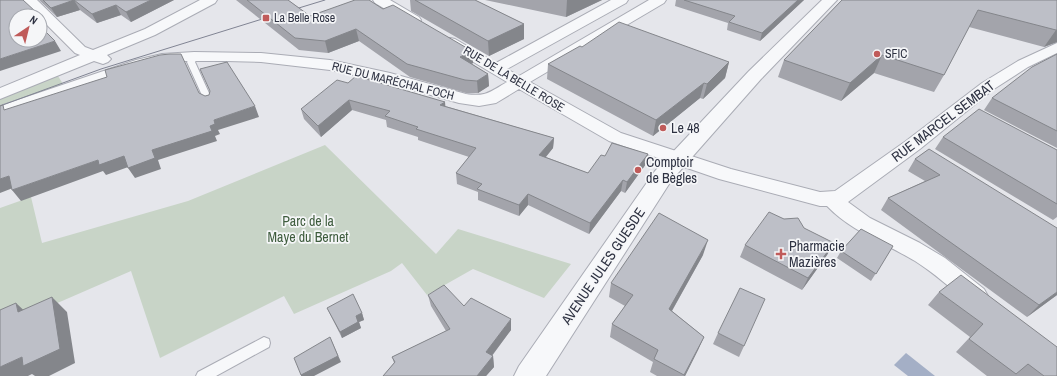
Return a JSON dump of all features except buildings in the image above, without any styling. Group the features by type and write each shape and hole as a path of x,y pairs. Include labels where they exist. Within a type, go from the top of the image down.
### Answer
{"street":[{"path":"29,0 80,50 109,61 120,70"},
{"path":"0,94 94,56 169,23 210,0"},
{"path":"496,69 621,0"},
{"name":"RUE DU MARÉCHAL FOCH","path":"0,112 120,70 163,57 196,56 265,58 328,65 365,72 465,99 479,101 490,99 519,83 659,0"},
{"name":"AVENUE JULES GUESDE","path":"529,376 659,181 755,75 830,0"},
{"path":"382,1 423,25"},
{"name":"RUE DE LA BELLE ROSE","path":"436,34 615,137 679,158"},
{"name":"RUE MARCEL SEMBAT","path":"832,199 840,198 913,145 968,110 988,86 1023,64 1057,47"},
{"path":"913,145 932,157"},
{"path":"679,158 726,174 804,195 820,199 832,199 840,208 856,219 924,256 990,306"}],"lane":[{"path":"196,56 191,62 208,102"},
{"path":"203,376 264,343"}],"green space":[{"path":"58,76 63,84 0,108 0,98"},
{"name":"Parc de la Maye du Bernet","path":"325,145 436,254 458,229 571,264 544,298 473,269 427,295 402,263 391,271 294,314 284,296 160,358 131,271 0,328 0,208 31,197 42,243 188,201"}],"water":[{"path":"906,353 935,376 908,376 894,365"}],"tram line":[{"path":"289,11 325,0"},
{"path":"0,106 101,69 272,16"}],"place":[{"name":"La Belle Rose","path":"266,18"},
{"name":"SFIC","path":"877,54"},
{"name":"Le 48","path":"663,128"},
{"name":"Comptoir de Bègles","path":"638,170"},
{"name":"Pharmacie Mazières","path":"781,254"}]}
